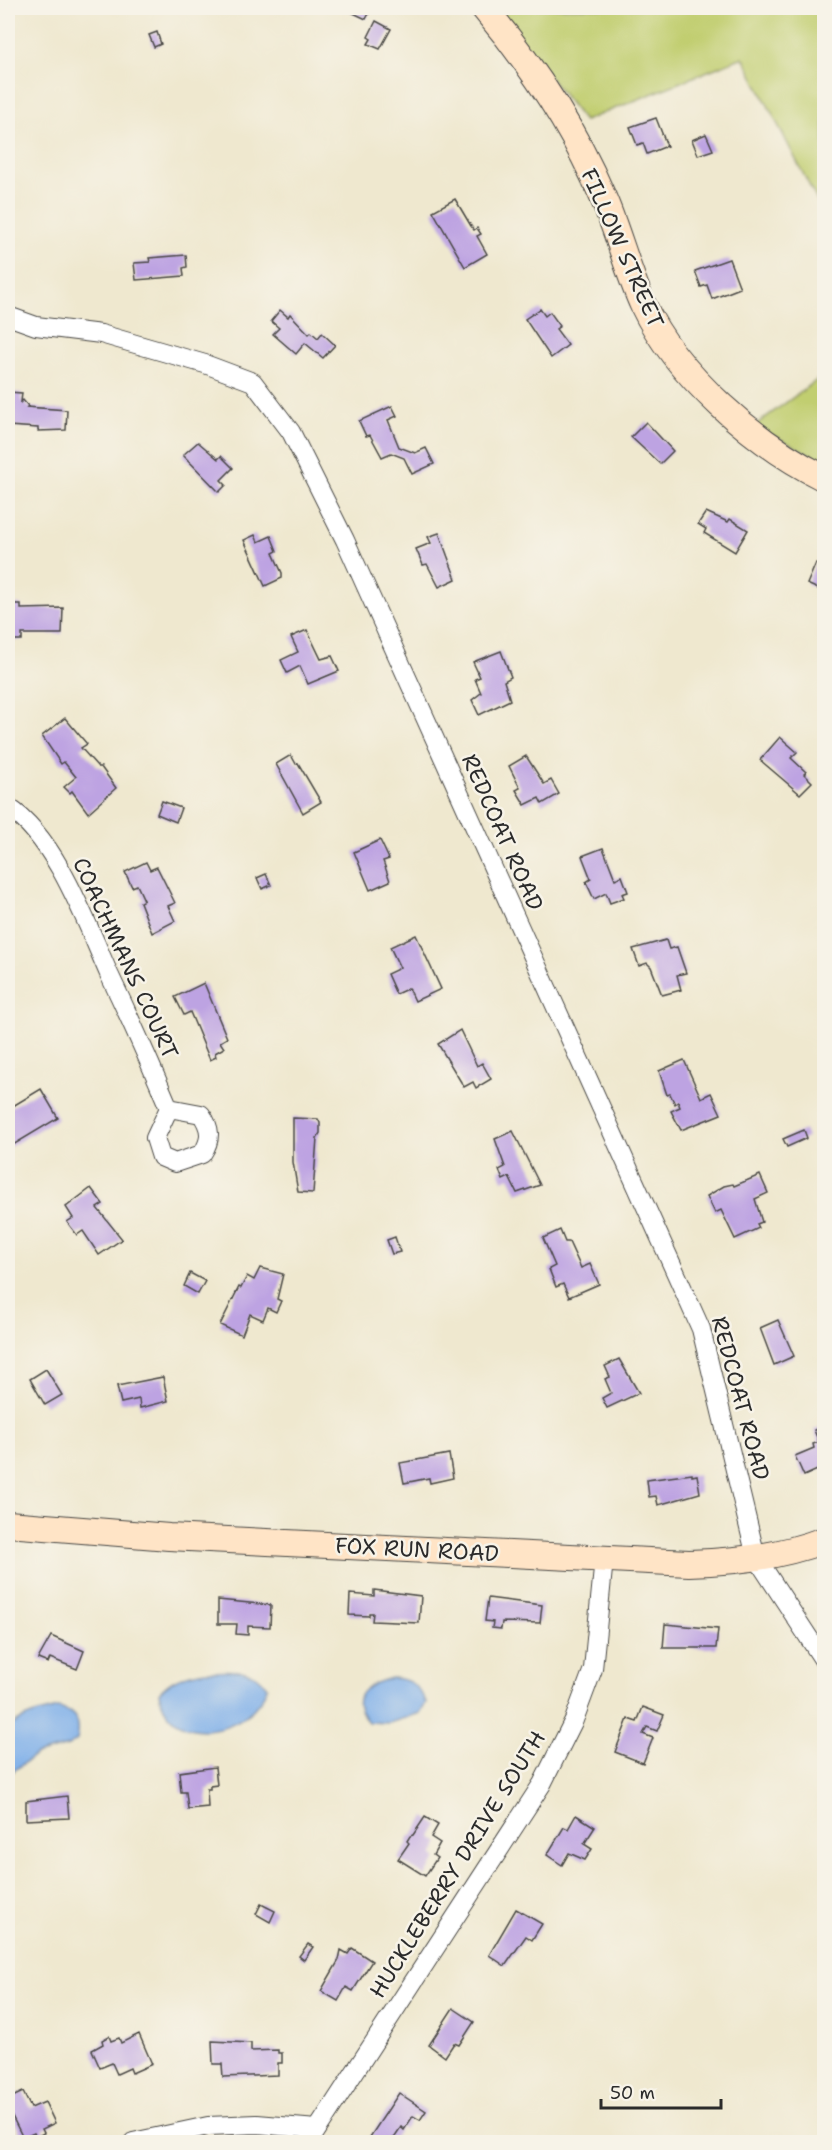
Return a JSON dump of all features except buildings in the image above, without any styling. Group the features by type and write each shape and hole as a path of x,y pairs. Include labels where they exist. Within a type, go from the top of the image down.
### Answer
{"street":[{"name":"FILLOW STREET","path":"484,8 514,43 568,128 602,195 644,308 669,348 744,427 795,463 825,478"},
{"name":"REDCOAT ROAD","path":"8,316 36,326 101,334 205,364 253,382 291,432 345,540 701,1329 756,1557 825,1662"},
{"name":"COACHMANS COURT","path":"8,807 25,818 66,877 169,1108"},
{"name":"FOX RUN ROAD","path":"8,1524 169,1537 689,1563 724,1562 756,1557 804,1548 825,1540"},
{"name":"HUCKLEBERRY DRIVE SOUTH","path":"313,2136 542,1784 574,1720 593,1669 604,1559"},
{"path":"133,2142 208,2126 257,2124 313,2136"}],"green space":[{"path":"495,8 824,8 824,214 743,57 584,121"},
{"path":"824,375 824,461 754,426"}],"water":[{"path":"207,1671 241,1671 262,1680 267,1687 259,1703 246,1716 230,1725 212,1729 195,1729 179,1723 167,1712 159,1693 181,1677"},
{"path":"392,1678 413,1684 426,1703 420,1713 389,1723 368,1722 361,1713 359,1705 362,1692 368,1687"},
{"path":"58,1708 70,1712 76,1719 78,1723 77,1740 68,1746 35,1755 8,1775 8,1728 26,1717"}]}
